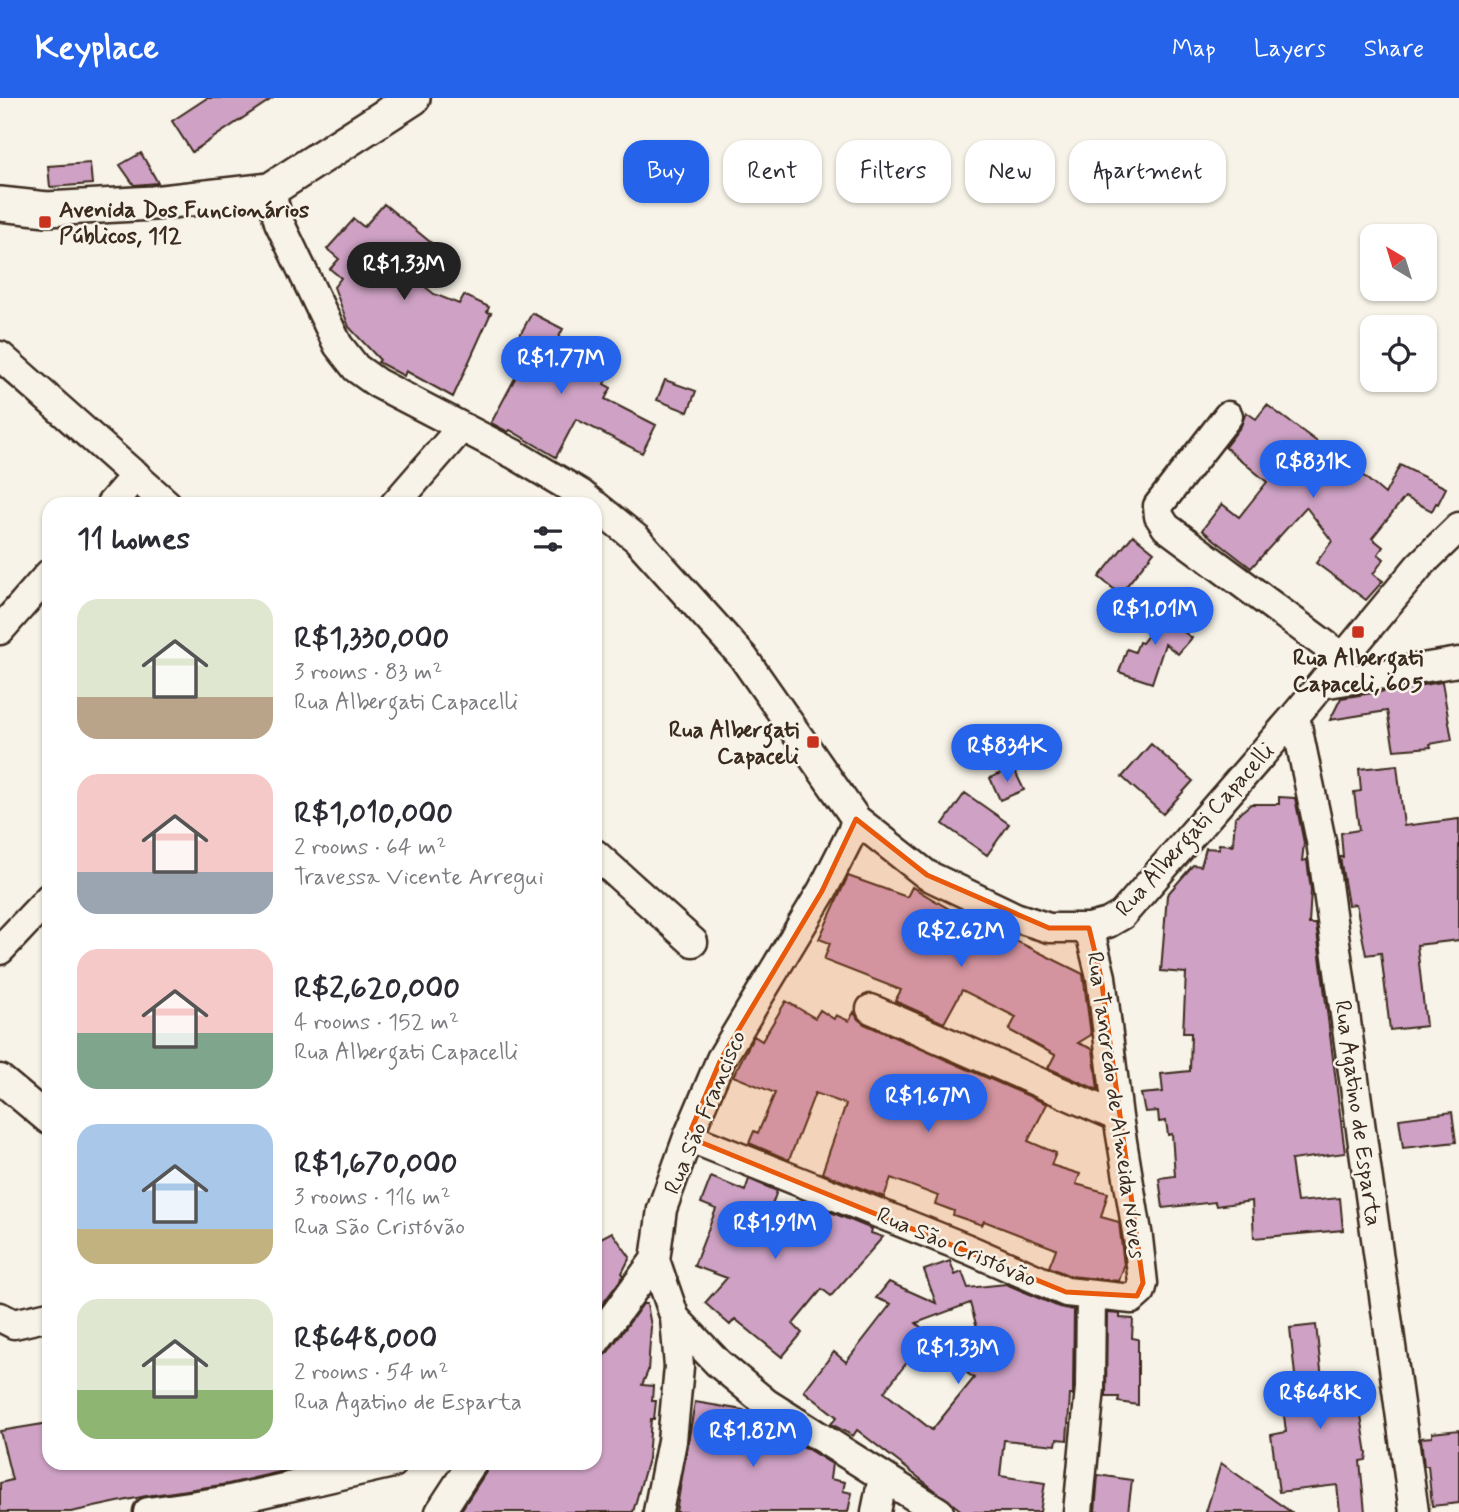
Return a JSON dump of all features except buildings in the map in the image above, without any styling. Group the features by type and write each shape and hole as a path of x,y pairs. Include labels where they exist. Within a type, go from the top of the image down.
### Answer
{"street":[{"path":"0,204 47,209 153,203 270,190 413,98"},
{"name":"Rua Albergati Capacelli","path":"270,190 279,222 338,345 356,368 377,383 514,454 585,497"},
{"path":"0,356 160,497"},
{"path":"1228,416 1158,506 1158,516 1166,527 1343,659"},
{"path":"401,497 461,428"},
{"path":"117,497 136,475"},
{"name":"Rua Albergati Capacelli","path":"602,511 637,539 743,657 856,819 927,874 1015,917 1049,928 1089,928 1108,923 1122,915 1295,716 1419,566 1459,527"},
{"path":"0,630 42,582"},
{"path":"1322,684 1459,662"},
{"name":"Rua Agatino de Esparta","path":"1295,716 1321,841 1414,1512"},
{"name":"Rua São Francisco","path":"658,1512 673,1441 679,1367 675,1318 655,1260 662,1209 688,1137 721,1059 822,891 856,819"},
{"path":"602,860 693,942"},
{"path":"0,950 42,905"},
{"name":"Rua Tancredo de Almeida Neves","path":"1089,928 1101,977 1118,1117 1143,1283"},
{"path":"871,1009 1118,1117"},
{"path":"0,1079 42,1114"},
{"name":"Rua São Cristóvão","path":"688,1137 968,1249 1066,1292 1132,1299 1141,1291 1143,1283"},
{"path":"602,1332 655,1260"},
{"path":"1078,1512 1090,1388 1091,1296"},
{"path":"0,1317 14,1324 42,1318"},
{"path":"675,1318 718,1363 766,1403 939,1512"},
{"path":"148,1512 232,1500 363,1470"},
{"path":"440,1512 467,1470"},
{"path":"876,1512 883,1477"}],"highlighted area":[{"path":"856,819 927,875 1049,928 1089,928 1101,977 1143,1283 1137,1296 1066,1292 688,1137 721,1059 822,891"}],"place":[{"name":"Avenida Dos Funcionários Públicos, 112","path":"45,222"},
{"name":"Rua Albergati Capaceli, 605","path":"1358,632"},
{"name":"Rua Albergati Capaceli","path":"813,742"}]}
